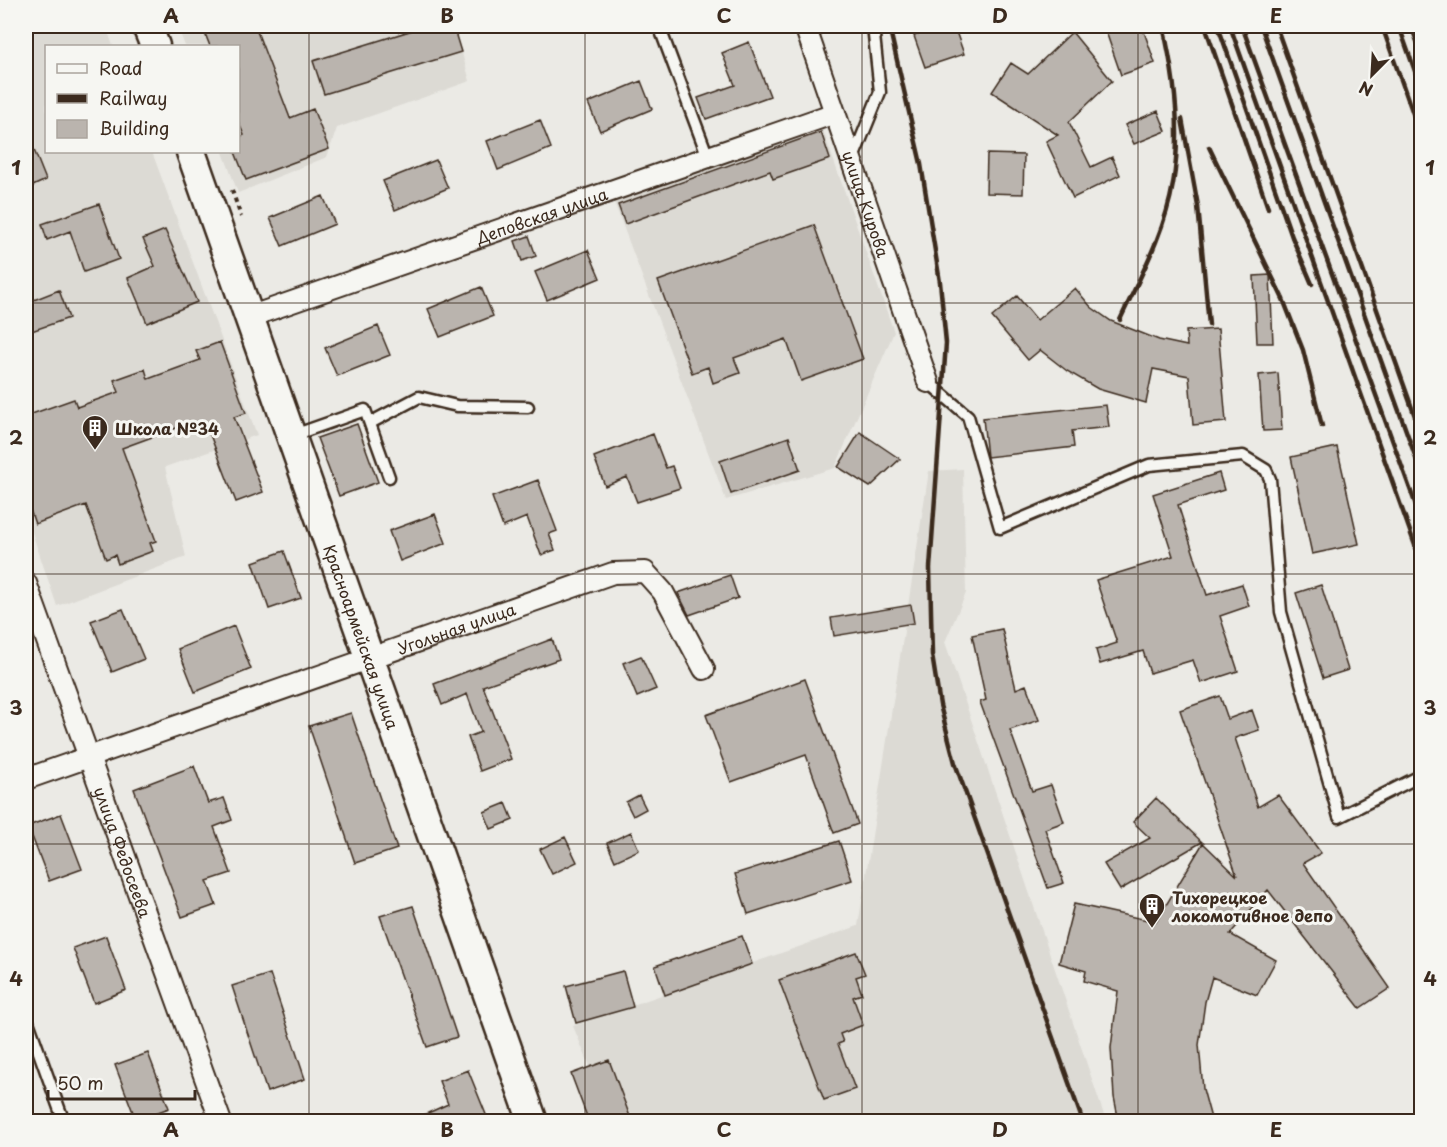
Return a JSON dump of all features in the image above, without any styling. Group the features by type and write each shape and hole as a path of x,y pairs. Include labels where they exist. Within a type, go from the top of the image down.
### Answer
{"street":[{"path":"147,26 155,45"},
{"name":"улица Кирова","path":"805,26 928,382"},
{"name":"Деповская улица","path":"249,317 835,113"},
{"name":"Красноармейская улица","path":"191,153 533,1122"},
{"name":"Угольная улица","path":"26,780 87,756 613,573 645,572 663,592 704,669"},
{"name":"улица Федосеева","path":"26,583 221,1122"}],"lane":[{"path":"659,26 708,157"},
{"path":"852,161 880,92 873,26"},
{"path":"928,382 968,416 1000,528 1149,465 1243,456 1266,470 1270,479 1281,612 1339,817 1422,775"},
{"path":"370,423 419,397 457,406 528,407"},
{"path":"290,436 365,410 388,477"},
{"path":"26,1016 64,1122"}],"shaded area":[{"path":"26,26 106,26 113,45 45,45 45,153 152,153 257,435 165,467 186,557 57,606 26,515"},
{"path":"177,26 454,26 470,81 337,128 327,157 238,193 223,153 240,153 240,45 185,45"},
{"path":"823,130 894,332 835,468 726,500 614,202"},
{"path":"963,469 966,593 945,642 1106,1121 613,1121 573,1026 858,926 929,471"}],"building":[{"path":"202,26 255,26 290,118 313,109 329,149 246,180 235,153 240,153 240,136 244,135 240,126 240,45 210,45"},
{"path":"414,26 453,26 461,52 324,94 313,61 416,29"},
{"path":"925,26 954,26 964,54 925,67 914,36 927,31"},
{"path":"1104,26 1142,26 1155,63 1121,75"},
{"path":"1072,32 1112,81 1069,122 1091,167 1112,157 1120,175 1073,198 1046,141 1058,135 992,92 1011,63 1028,74"},
{"path":"749,42 770,96 706,119 698,98 735,85 722,53"},
{"path":"641,81 652,109 600,131 588,103"},
{"path":"1158,111 1166,131 1134,144 1125,125"},
{"path":"540,120 551,148 498,170 487,141"},
{"path":"26,130 46,180 26,189"},
{"path":"821,132 830,159 773,179 770,171 625,224 618,205"},
{"path":"987,154 1024,155 1023,194 986,193"},
{"path":"436,160 448,188 395,210 383,181"},
{"path":"323,196 335,224 282,246 270,218"},
{"path":"99,204 119,259 84,272 70,231 47,240 42,224"},
{"path":"814,225 863,359 801,381 786,339 734,358 740,373 713,383 708,367 692,373 658,281"},
{"path":"165,230 197,302 147,323 128,278 155,266 143,239"},
{"path":"529,236 536,256 522,261 515,241"},
{"path":"588,250 600,278 547,300 535,272"},
{"path":"1270,275 1273,343 1257,343 1254,276"},
{"path":"481,287 493,316 440,337 428,309"},
{"path":"1075,288 1091,307 1111,321 1159,340 1187,346 1186,331 1218,329 1226,422 1193,425 1189,376 1153,369 1146,403 1098,389 1067,371 1040,350 1028,360 992,317 1017,296 1037,320"},
{"path":"59,290 69,318 26,333 26,303"},
{"path":"378,326 390,355 337,376 325,348"},
{"name":"Школа №34","path":"220,342 246,413 234,417 263,492 236,502 207,427 196,431 193,422 122,448 156,541 150,543 153,551 118,564 115,555 106,559 86,505 35,524 26,498 26,416 74,399 77,407 119,392 114,380 145,369 148,379 200,360 196,351"},
{"path":"1278,373 1282,430 1263,431 1259,375"},
{"path":"1106,405 1109,427 1072,431 1074,447 987,457 983,418"},
{"path":"357,424 378,482 339,496 317,438"},
{"path":"860,432 900,459 870,487 838,467"},
{"path":"653,434 666,468 672,466 680,488 637,502 627,477 605,486 594,457"},
{"path":"789,437 800,470 731,494 720,461"},
{"path":"1337,447 1359,544 1312,554 1291,457"},
{"path":"1219,473 1224,490 1178,505 1207,595 1242,584 1249,606 1220,616 1238,671 1201,683 1193,660 1150,673 1143,651 1100,664 1096,650 1117,643 1096,580 1173,556 1153,494"},
{"path":"538,480 557,531 549,534 555,550 541,555 527,517 503,527 492,497"},
{"path":"435,514 446,543 400,561 389,531"},
{"path":"284,551 301,598 269,609 253,562"},
{"path":"730,575 738,598 689,615 678,593"},
{"path":"1321,585 1348,670 1323,678 1296,593"},
{"path":"911,605 914,623 834,636 831,618"},
{"path":"123,609 144,659 112,672 91,621"},
{"path":"234,626 251,669 195,692 178,649"},
{"path":"1002,629 1016,689 1026,685 1039,720 1010,730 1032,791 1051,785 1064,822 1045,829 1064,883 1048,888 980,702 986,700 972,635"},
{"path":"552,639 559,659 483,686 511,759 480,771 468,737 481,732 467,694 442,705 434,684"},
{"path":"641,656 656,689 637,697 623,663"},
{"path":"805,679 858,824 834,833 806,755 731,782 706,715"},
{"name":"Тихорецкое локомотивное депо","path":"1220,696 1228,719 1252,710 1259,730 1235,738 1258,807 1278,795 1321,853 1303,863 1390,988 1360,1008 1268,890 1230,934 1276,960 1257,995 1212,977 1205,1002 1199,1045 1203,1089 1212,1122 1119,1122 1114,1097 1111,1048 1118,991 1084,981 1086,971 1059,963 1074,904 1156,922 1203,843 1237,876 1180,710"},
{"path":"351,713 397,849 355,863 309,726"},
{"path":"194,766 208,803 224,798 232,820 214,827 231,873 207,881 216,905 182,917 134,789"},
{"path":"639,795 646,809 633,816 626,802"},
{"path":"1156,798 1202,842 1120,890 1104,864 1150,838 1133,822"},
{"path":"506,803 513,820 491,829 484,812"},
{"path":"61,814 82,869 49,881 28,826"},
{"path":"631,832 639,850 615,861 607,843"},
{"path":"565,837 577,862 552,874 540,849"},
{"path":"839,841 852,880 748,914 735,874"},
{"path":"413,906 457,1037 427,1047 380,916"},
{"path":"106,936 126,990 94,1003 73,948"},
{"path":"742,936 752,964 665,995 655,966"},
{"path":"856,952 865,974 856,977 862,994 853,997 863,1025 840,1034 843,1042 838,1044 855,1089 824,1100 779,980"},
{"path":"623,971 633,1007 576,1023 566,986"},
{"path":"270,974 305,1079 267,1092 232,986"},
{"path":"148,1053 169,1108 136,1120 115,1065"},
{"path":"609,1060 632,1122 589,1122 571,1074"},
{"path":"468,1070 489,1122 408,1122 448,1104 439,1081"}],"railway":[{"path":"889,26 921,164 940,282 946,343 930,568 932,655 940,705 955,763 1083,1122"},
{"path":"1120,320 1158,237 1169,202 1176,164 1176,105 1163,26"},
{"path":"1205,26 1268,208"},
{"path":"1218,26 1292,237 1312,284"},
{"path":"1230,26 1422,565"},
{"path":"1242,26 1422,522"},
{"path":"1261,26 1422,475"},
{"path":"1276,26 1422,436"},
{"path":"1382,26 1422,139"},
{"path":"1399,26 1422,91"},
{"path":"1411,26 1422,54"},
{"path":"1182,119 1198,206 1209,325"},
{"path":"1209,147 1283,299 1303,350 1322,426"}],"place":[{"name":"Школа №34","path":"95,451"},
{"name":"Тихорецкое локомотивное депо","path":"1152,929"}]}
